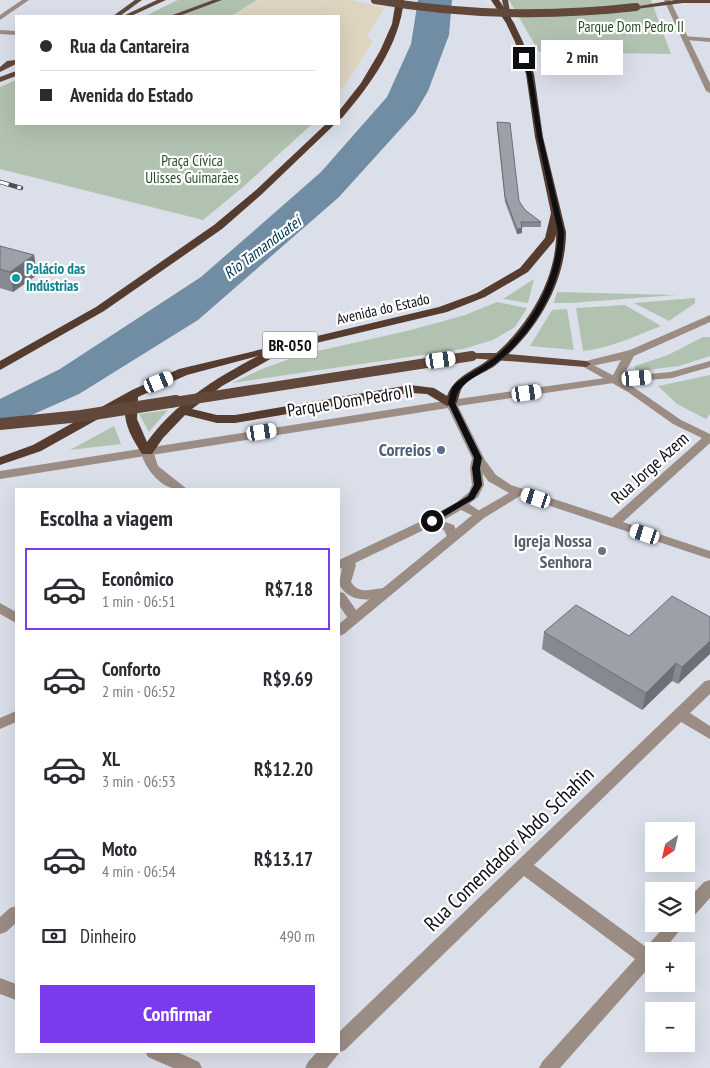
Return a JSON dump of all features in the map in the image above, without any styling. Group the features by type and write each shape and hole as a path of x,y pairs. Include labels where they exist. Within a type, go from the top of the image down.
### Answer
{"highway":[{"path":"340,115 360,92 384,51 396,26 400,0"},
{"name":"Avenida do Estado","path":"0,461 36,448 63,435 136,393 183,372 290,345 420,317 462,304 524,270 550,239 556,213 540,136 530,74 510,23 495,0"},
{"path":"0,366 100,309 218,227 260,192 330,125"},
{"path":"182,410 217,419 235,419 410,389 430,391 451,403 456,388 486,368 520,337 536,316 552,280 561,247 561,232 556,213"},
{"path":"136,393 131,404 130,416 137,436 147,451 162,430 182,410 224,381 290,345"}],"main road":[{"path":"117,15 139,0"},
{"path":"128,15 163,0"},
{"path":"176,15 219,0"},
{"path":"375,0 458,12 519,15 580,14 636,8 667,1 710,1"},
{"name":"Avenida do Estado","path":"505,0 510,23"},
{"path":"0,68 14,61"},
{"path":"0,80 15,74"},
{"path":"0,424 34,422 91,414 472,356 498,356 586,364"}],"street":[{"path":"0,18 26,0"},
{"path":"667,1 710,91"},
{"path":"0,32 15,33"},
{"path":"686,38 710,40"},
{"path":"586,364 603,362 629,355 710,318"},
{"path":"616,380 629,355"},
{"path":"586,364 616,380 677,422 710,438"},
{"name":"Parque Dom Pedro II","path":"0,475 451,403 616,380 672,375 710,364"},
{"path":"451,403 478,458 494,480 519,492 710,555"},
{"name":"Rua Jorge Azem","path":"614,523 710,438"},
{"path":"147,451 147,459 151,466 180,488"},
{"path":"386,592 370,596 349,589 344,582 344,565 432,521 472,498 476,491 478,458"},
{"path":"340,630 452,536 480,515 519,492"},
{"path":"461,505 480,515"},
{"path":"432,521 448,527 452,530 452,536"},
{"path":"340,597 354,617"},
{"path":"0,608 15,617"},
{"name":"Rua Comendador Abdo Schahin","path":"340,1043 710,685"},
{"path":"680,714 710,733"},
{"path":"0,724 15,716"},
{"path":"523,866 645,957"},
{"path":"695,903 710,887"},
{"path":"0,927 15,914"},
{"path":"661,942 670,932"},
{"path":"548,1068 645,960"},
{"path":"0,986 15,992"},
{"path":"159,1053 193,1068"},
{"path":"314,1068 329,1053"}],"shaded area":[{"path":"257,0 351,0 384,8 367,36 373,42 340,92 340,15 233,15"}],"green space":[{"path":"178,0 257,0 233,15 147,15"},
{"name":"Parque Dom Pedro II","path":"509,0 651,0 671,54 539,52"},
{"name":"Praça Cívica Ulisses Guimarães","path":"15,80 15,125 311,125 243,187 203,220 0,169 0,87"},
{"path":"534,279 528,303 503,299"},
{"path":"557,292 676,295 554,303"},
{"path":"695,298 695,303 669,321 634,303"},
{"path":"497,302 527,308 515,327 493,340 463,349 232,383 262,369 300,355 411,330 465,315"},
{"path":"625,305 661,326 632,338 583,351 576,308"},
{"path":"567,309 574,350 530,346 552,310"},
{"path":"703,337 710,337 710,356 679,366 640,371 635,369 635,366 668,355"},
{"path":"710,375 710,414 706,419 677,404 658,386"},
{"path":"168,410 149,432 139,414"},
{"path":"114,426 121,444 70,450"}],"water":[{"name":"Rio Tamanduateí","path":"418,0 452,0 449,35 428,91 415,113 339,197 198,320 79,394 0,429 0,399 60,369 201,277 321,172 387,97 411,44"}],"building":[{"path":"497,122 510,123 519,201 525,210 541,222 521,222 522,228 517,229 505,197"},
{"path":"0,246 34,255 10,272 0,269"},
{"path":"672,596 710,617 710,641 682,667 676,663 646,693 544,632 576,605 629,636"}],"railway":[{"path":"0,182 21,188"}],"place":[{"name":"Palácio das Indústrias","path":"16,278"},
{"name":"Correios","path":"441,450"},
{"name":"Igreja Nossa Senhora","path":"602,551"}],"route":[{"path":"432,521 472,498 478,485 476,468 478,458 451,403 456,388 493,362 520,337 536,316 555,271 561,247 561,232 540,136 530,74 524,58"}]}
